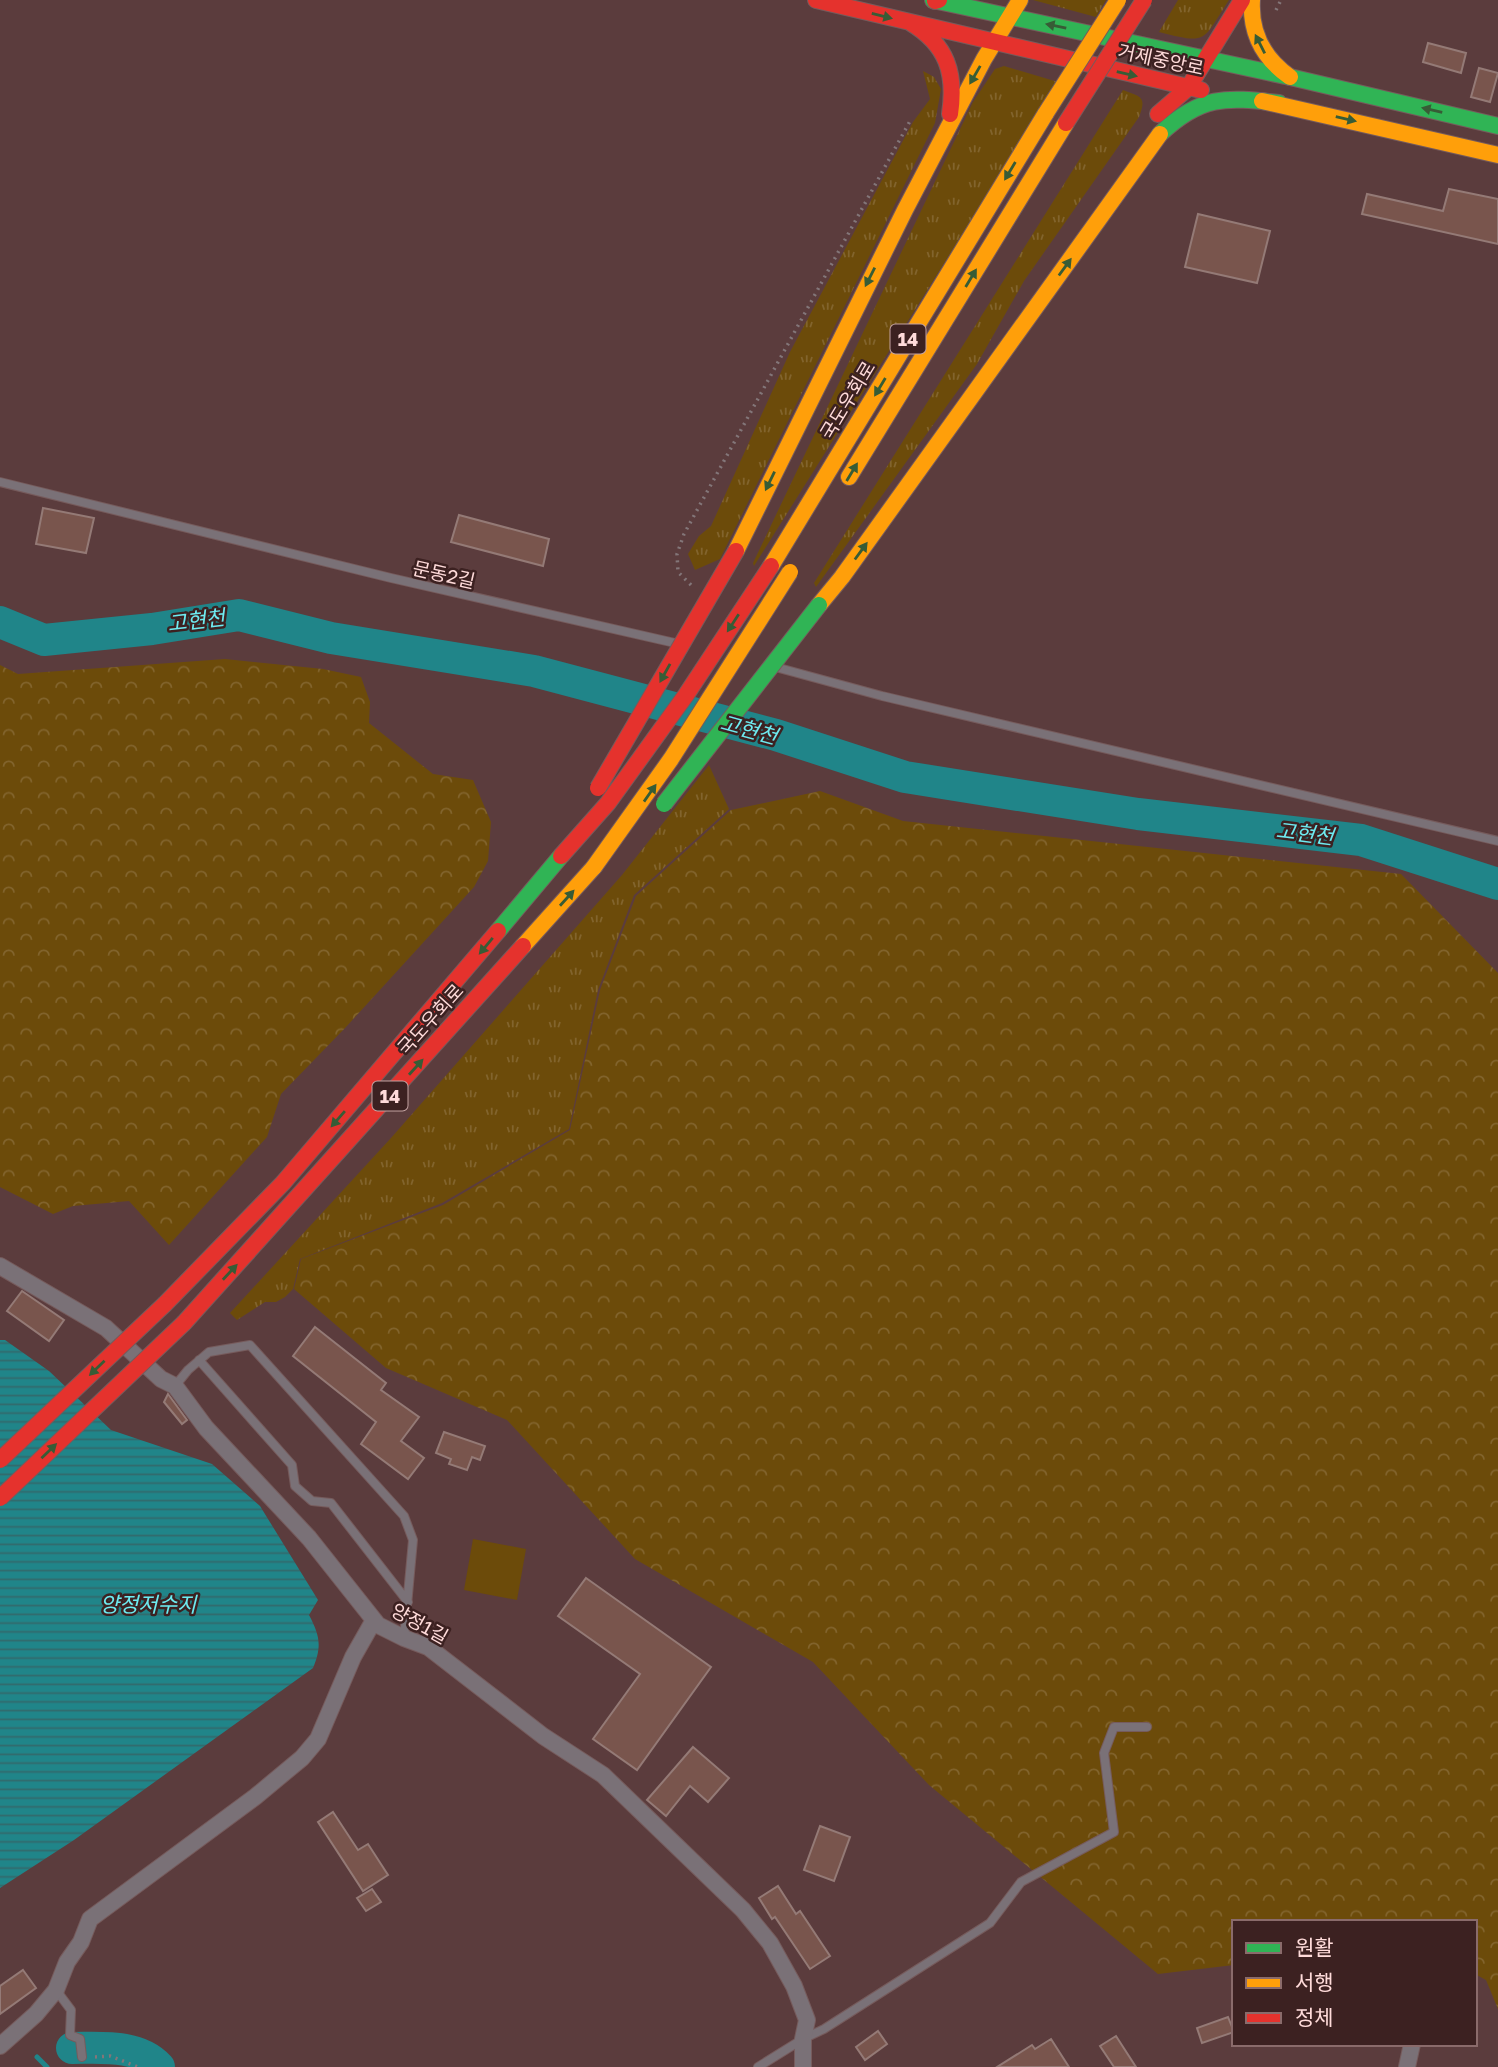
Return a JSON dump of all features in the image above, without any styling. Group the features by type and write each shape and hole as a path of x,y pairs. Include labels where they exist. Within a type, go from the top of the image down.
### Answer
{"main road":[{"name":"거제중앙로","path":"816,0 1188,88 1279,103 1498,155"},
{"name":"거제중앙로","path":"936,0 1290,77 1498,126"},
{"path":"561,856 587,806 736,551 864,289 972,80 1020,0"},
{"name":"국도우회로","path":"0,1460 164,1304 283,1183 608,803 679,706 771,566 1046,113 1118,0"},
{"name":"14","path":"841,489 1144,0"},
{"path":"1007,346 1021,309 1043,271 1149,123 1188,88 1242,0"},
{"path":"1252,0 1250,13 1261,48 1274,67 1290,77"},
{"path":"911,23 930,34 943,54 951,75 953,99 947,130"},
{"path":"594,867 646,822 819,606 1159,135 1182,113 1216,99 1279,103"},
{"name":"14","path":"594,867 635,814 687,738 794,566"},
{"name":"국도우회로","path":"0,1498 184,1323 594,867"}],"street":[{"name":"양정1길","path":"0,1266 106,1328 161,1379 175,1386 206,1428 309,1538 378,1625 428,1647 543,1736 603,1775 743,1910 770,1943 794,1986 807,2020 803,2039 803,2067"},
{"path":"0,2046 36,2014 56,1990 67,1962 82,1941 90,1919 255,1797 302,1758 318,1739 353,1657 373,1620"},
{"path":"1408,2067 1412,2046"}],"lane":[{"name":"문동2길","path":"0,482 391,578 687,646"},
{"path":"699,649 751,661"},
{"path":"763,664 882,696 1498,841"},
{"path":"175,1386 209,1352 250,1345 404,1516 413,1541 404,1638"},
{"path":"199,1360 292,1465 295,1486 312,1500 331,1503 408,1602"},
{"path":"758,2067 824,2029 990,1923 1021,1882 1114,1832 1104,1753 1114,1727 1147,1727"},
{"path":"56,1990 71,2010 69,2035 80,2039 82,2057"}],"path":[{"path":"82,2057 110,2056 138,2067"}],"green space":[{"path":"1033,0 1106,0 1096,17"},
{"path":"1178,0 1229,0 1208,32 1196,38 1187,38 1159,32"},
{"path":"1004,66 1058,82 754,566 753,563 973,102 995,69"},
{"path":"923,71 934,77 941,89 935,123 720,559 695,570 688,554 699,536 711,526 790,352 913,122 930,99"},
{"path":"1123,90 1141,98 1139,117 1024,281 977,364 816,587 814,583"},
{"path":"225,659 323,669 361,677 370,702 369,723 433,774 473,780 491,822 488,861 474,887 281,1094 267,1137 169,1245 129,1201 73,1206 53,1214 0,1187 0,665 18,674"},
{"path":"709,765 729,809 634,895 598,990 569,1129 442,1203 300,1259 293,1289 285,1297 276,1302 265,1302 237,1320 230,1313 391,1138 622,875"},
{"path":"820,791 903,821 1401,874 1498,973 1498,2009 1486,1980 1477,1975 1477,1920 1232,1920 1232,1965 1158,1974 929,1785 813,1662 635,1559 507,1420 386,1368 294,1289 301,1259 443,1205 570,1130 600,990 636,896 731,810"},
{"path":"473,1539 526,1549 517,1600 464,1590"}],"water":[{"name":"양정저수지","path":"0,1340 5,1340 49,1371 111,1430 212,1464 260,1506 318,1600 309,1615 316,1629 319,1647 313,1668 74,1840 0,1888"}],"building":[{"path":"1428,43 1466,53 1461,73 1423,62"},
{"path":"1479,68 1498,73 1490,102 1471,97"},
{"path":"1449,189 1498,199 1498,244 1362,214 1367,194 1443,211"},
{"path":"1198,214 1270,231 1257,283 1185,267"},
{"path":"43,508 94,518 86,553 36,544"},
{"path":"459,515 549,539 543,566 451,542"},
{"path":"22,1291 64,1320 49,1341 7,1311"},
{"path":"315,1327 386,1383 381,1390 419,1417 401,1441 424,1458 408,1479 361,1444 376,1422 293,1356"},
{"path":"168,1394 187,1420 182,1424 164,1402"},
{"path":"444,1432 485,1446 480,1460 472,1457 467,1470 449,1464 451,1459 436,1453"},
{"path":"586,1578 711,1667 637,1770 593,1739 640,1674 558,1616"},
{"path":"693,1747 729,1778 708,1802 690,1786 666,1816 647,1800"},
{"path":"333,1812 358,1850 368,1844 388,1875 363,1891 318,1822"},
{"path":"820,1826 850,1837 834,1881 804,1870"},
{"path":"778,1886 796,1914 800,1911 830,1956 810,1969 759,1898"},
{"path":"372,1889 381,1902 366,1911 357,1898"},
{"path":"23,1970 36,1988 0,2014 0,1986"},
{"path":"1228,2017 1232,2033 1202,2043 1197,2028"},
{"path":"878,2031 887,2044 865,2060 856,2047"},
{"path":"1116,2036 1136,2067 1114,2067 1100,2046"},
{"path":"1051,2039 1069,2067 997,2067 1032,2045 1035,2049"}],"waterway":[{"name":"고현천","path":"0,622 44,640 152,629 239,615 331,638 534,671 776,735 905,777 1138,814 1361,840 1498,884"},
{"path":"72,2048 130,2051 141,2054 159,2067"},
{"path":"37,2057 47,2067"}],"traffic: fast":[{"path":"933,0 1290,77 1498,126"},
{"path":"1160,134 1201,105 1228,100 1279,103"},
{"path":"664,804 819,605"},
{"path":"498,931 561,856"}],"traffic: slow":[{"path":"736,551 905,210 984,59 1020,0"},
{"path":"1046,113 1118,0"},
{"path":"1252,0 1253,23 1260,44 1272,62 1290,77"},
{"path":"1262,101 1498,155"},
{"path":"771,566 1046,113"},
{"path":"849,477 1066,123"},
{"path":"819,605 842,577 1160,134"},
{"path":"594,867 671,759 790,572"},
{"path":"523,946 594,867"}],"traffic: jam":[{"path":"816,0 1201,90"},
{"path":"935,1 939,0"},
{"path":"1066,123 1144,0"},
{"path":"1158,114 1188,88 1242,0"},
{"path":"911,23 933,41 946,61 952,86 950,114"},
{"path":"598,788 736,551"},
{"path":"561,856 608,803 686,695 771,566"},
{"path":"165,1304 283,1183 498,931"},
{"path":"184,1323 523,946"},
{"path":"0,1460 165,1304"},
{"path":"0,1498 184,1323"}]}
